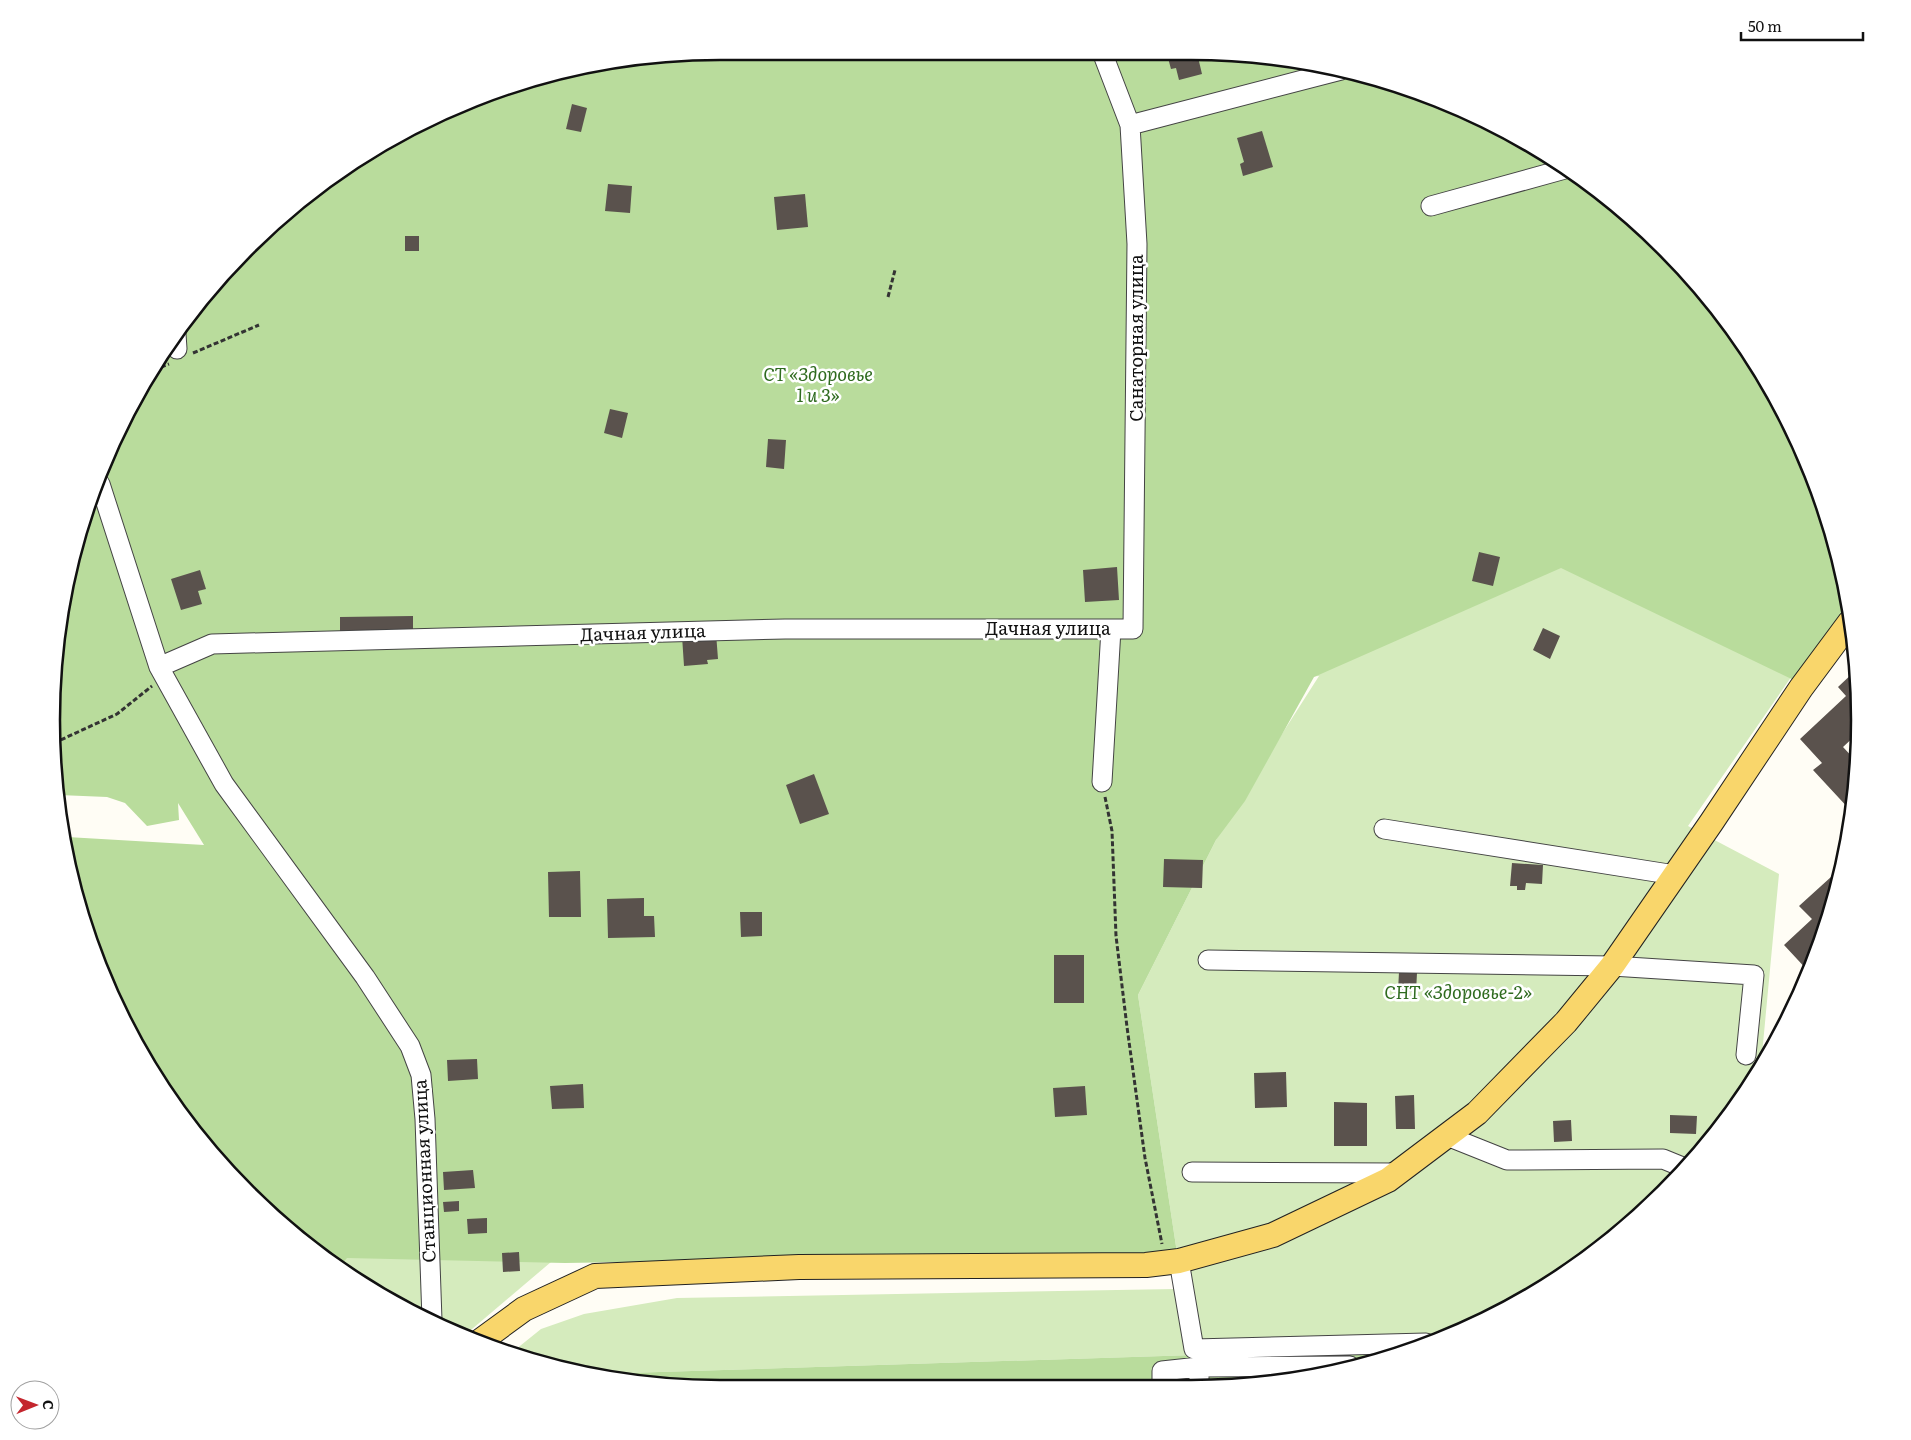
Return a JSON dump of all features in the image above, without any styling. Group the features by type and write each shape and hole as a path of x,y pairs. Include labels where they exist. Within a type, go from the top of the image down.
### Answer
{"main road":[{"path":"486,1337 524,1310 595,1276 799,1267 1146,1265 1179,1261 1273,1235 1388,1180 1477,1113 1559,1029 1612,966 1801,688 1844,630"}],"street":[{"name":"Санаторная улица","path":"1105,60 1130,125 1137,244 1133,629"},
{"path":"1130,125 1325,74"},
{"path":"1431,206 1558,171"},
{"path":"102,490 158,666"},
{"name":"Дачная улица","path":"158,666 212,644 785,629 1133,629"},
{"path":"1102,782 1111,629"},
{"name":"Станционная улица","path":"158,666 224,784 365,977 410,1046 421,1075 425,1119 432,1314"},
{"path":"1384,829 1675,875"},
{"path":"1208,960 1612,966 1754,975 1746,1055"},
{"path":"1447,1136 1507,1160 1662,1159 1678,1165"},
{"path":"1192,1172 1398,1173"},
{"path":"1179,1261 1194,1349 1407,1343"},
{"path":"1162,1380 1162,1371 1199,1375 1312,1368"}],"path":[{"path":"888,297 895,270"},
{"path":"167,360 179,350 259,325"},
{"path":"60,740 117,714 152,686 158,666"},
{"path":"1102,782 1112,831 1116,936 1145,1158 1163,1252 1179,1261"}],"green space":[{"name":"СТ «Здоровье 1 и 3»","path":"677,61 1234,61 1320,73 1362,82 1444,110 1521,148 1558,171 1593,196 1658,253 1715,318 1763,390 1801,467 1816,508 1829,549 1840,601 1794,673 1688,826 1779,874 1762,1051 1715,1122 1687,1155 1658,1187 1593,1244 1521,1292 1483,1312 1444,1330 1391,1349 628,1373 549,1358 517,1348 541,1329 584,1314 677,1298 1175,1289 1177,1253 1138,995 1216,840 1319,676 409,759 551,1262 470,1331 467,1330 390,1292 329,1252 123,438 138,409 530,88 549,82 591,73"},
{"name":"СТ «Здоровье 1 и 3»","path":"677,61 1234,61 1320,73 1362,82 1444,110 1483,128 1521,148 1593,196 1658,253 1715,318 1763,390 1801,467 1829,549 1843,621 1804,685 1561,568 1314,677 1245,801 1216,840 1138,995 1177,1253 565,1263 347,1258 343,1262 318,1244 285,1216 253,1187 224,1155 196,1122 171,1087 148,1050 128,1012 110,973 95,932 82,891 71,837 204,845 178,803 179,820 147,826 125,803 107,797 65,795 61,763 61,677 73,591 82,549 110,467 148,390 196,318 253,253 285,224 318,196 390,148 467,110 549,82 591,73"},
{"path":"1391,1349 1362,1358 1320,1367 1234,1379 720,1380 677,1379 628,1373"}],"building":[{"path":"1169,60 1199,60 1202,74 1179,80 1176,68 1171,69"},
{"path":"572,104 587,108 581,132 566,129"},
{"path":"1262,131 1273,167 1243,176 1240,164 1244,162 1237,138"},
{"path":"608,184 632,186 630,213 605,211"},
{"path":"805,194 808,227 777,230 774,197"},
{"path":"405,236 419,236 419,251 405,251"},
{"path":"610,409 628,413 622,438 604,433"},
{"path":"768,439 786,440 784,469 766,467"},
{"path":"1479,552 1500,557 1493,586 1472,581"},
{"path":"1117,567 1119,600 1085,602 1083,570"},
{"path":"200,570 206,589 198,591 202,604 181,610 171,579"},
{"path":"413,616 413,632 340,632 340,617"},
{"path":"1543,628 1560,636 1550,659 1533,650"},
{"path":"716,633 718,659 707,660 708,664 684,666 682,636"},
{"path":"1850,676 1851,740 1843,747 1850,755 1845,805 1813,770 1822,763 1800,739 1846,696 1838,687"},
{"path":"814,774 829,814 800,824 786,785"},
{"path":"1164,859 1203,860 1202,888 1163,887"},
{"path":"1512,863 1543,865 1542,884 1526,883 1525,890 1517,890 1517,886 1510,886"},
{"path":"580,871 581,917 549,917 548,872"},
{"path":"1832,876 1816,932 1804,966 1784,945 1812,919 1799,906"},
{"path":"644,898 644,916 654,916 655,937 608,938 607,899"},
{"path":"740,912 762,912 762,936 741,937"},
{"path":"1054,955 1084,955 1084,1003 1054,1003"},
{"path":"1399,972 1417,973 1416,992 1398,991"},
{"path":"477,1059 478,1079 448,1081 447,1060"},
{"path":"1286,1072 1287,1107 1255,1108 1254,1073"},
{"path":"583,1084 584,1108 552,1109 550,1086"},
{"path":"1085,1086 1087,1115 1055,1117 1053,1088"},
{"path":"1414,1095 1415,1129 1396,1129 1395,1096"},
{"path":"1334,1102 1367,1103 1367,1146 1334,1146"},
{"path":"1670,1115 1697,1116 1696,1134 1670,1133"},
{"path":"1571,1120 1572,1141 1554,1142 1553,1121"},
{"path":"473,1170 475,1188 444,1190 443,1172"},
{"path":"459,1201 459,1211 444,1212 443,1202"},
{"path":"487,1218 487,1233 468,1234 467,1219"},
{"path":"519,1252 520,1271 503,1272 502,1253"}],"park label":[{"name":"СНТ «Здоровье-2»","path":"1458,993"}]}
